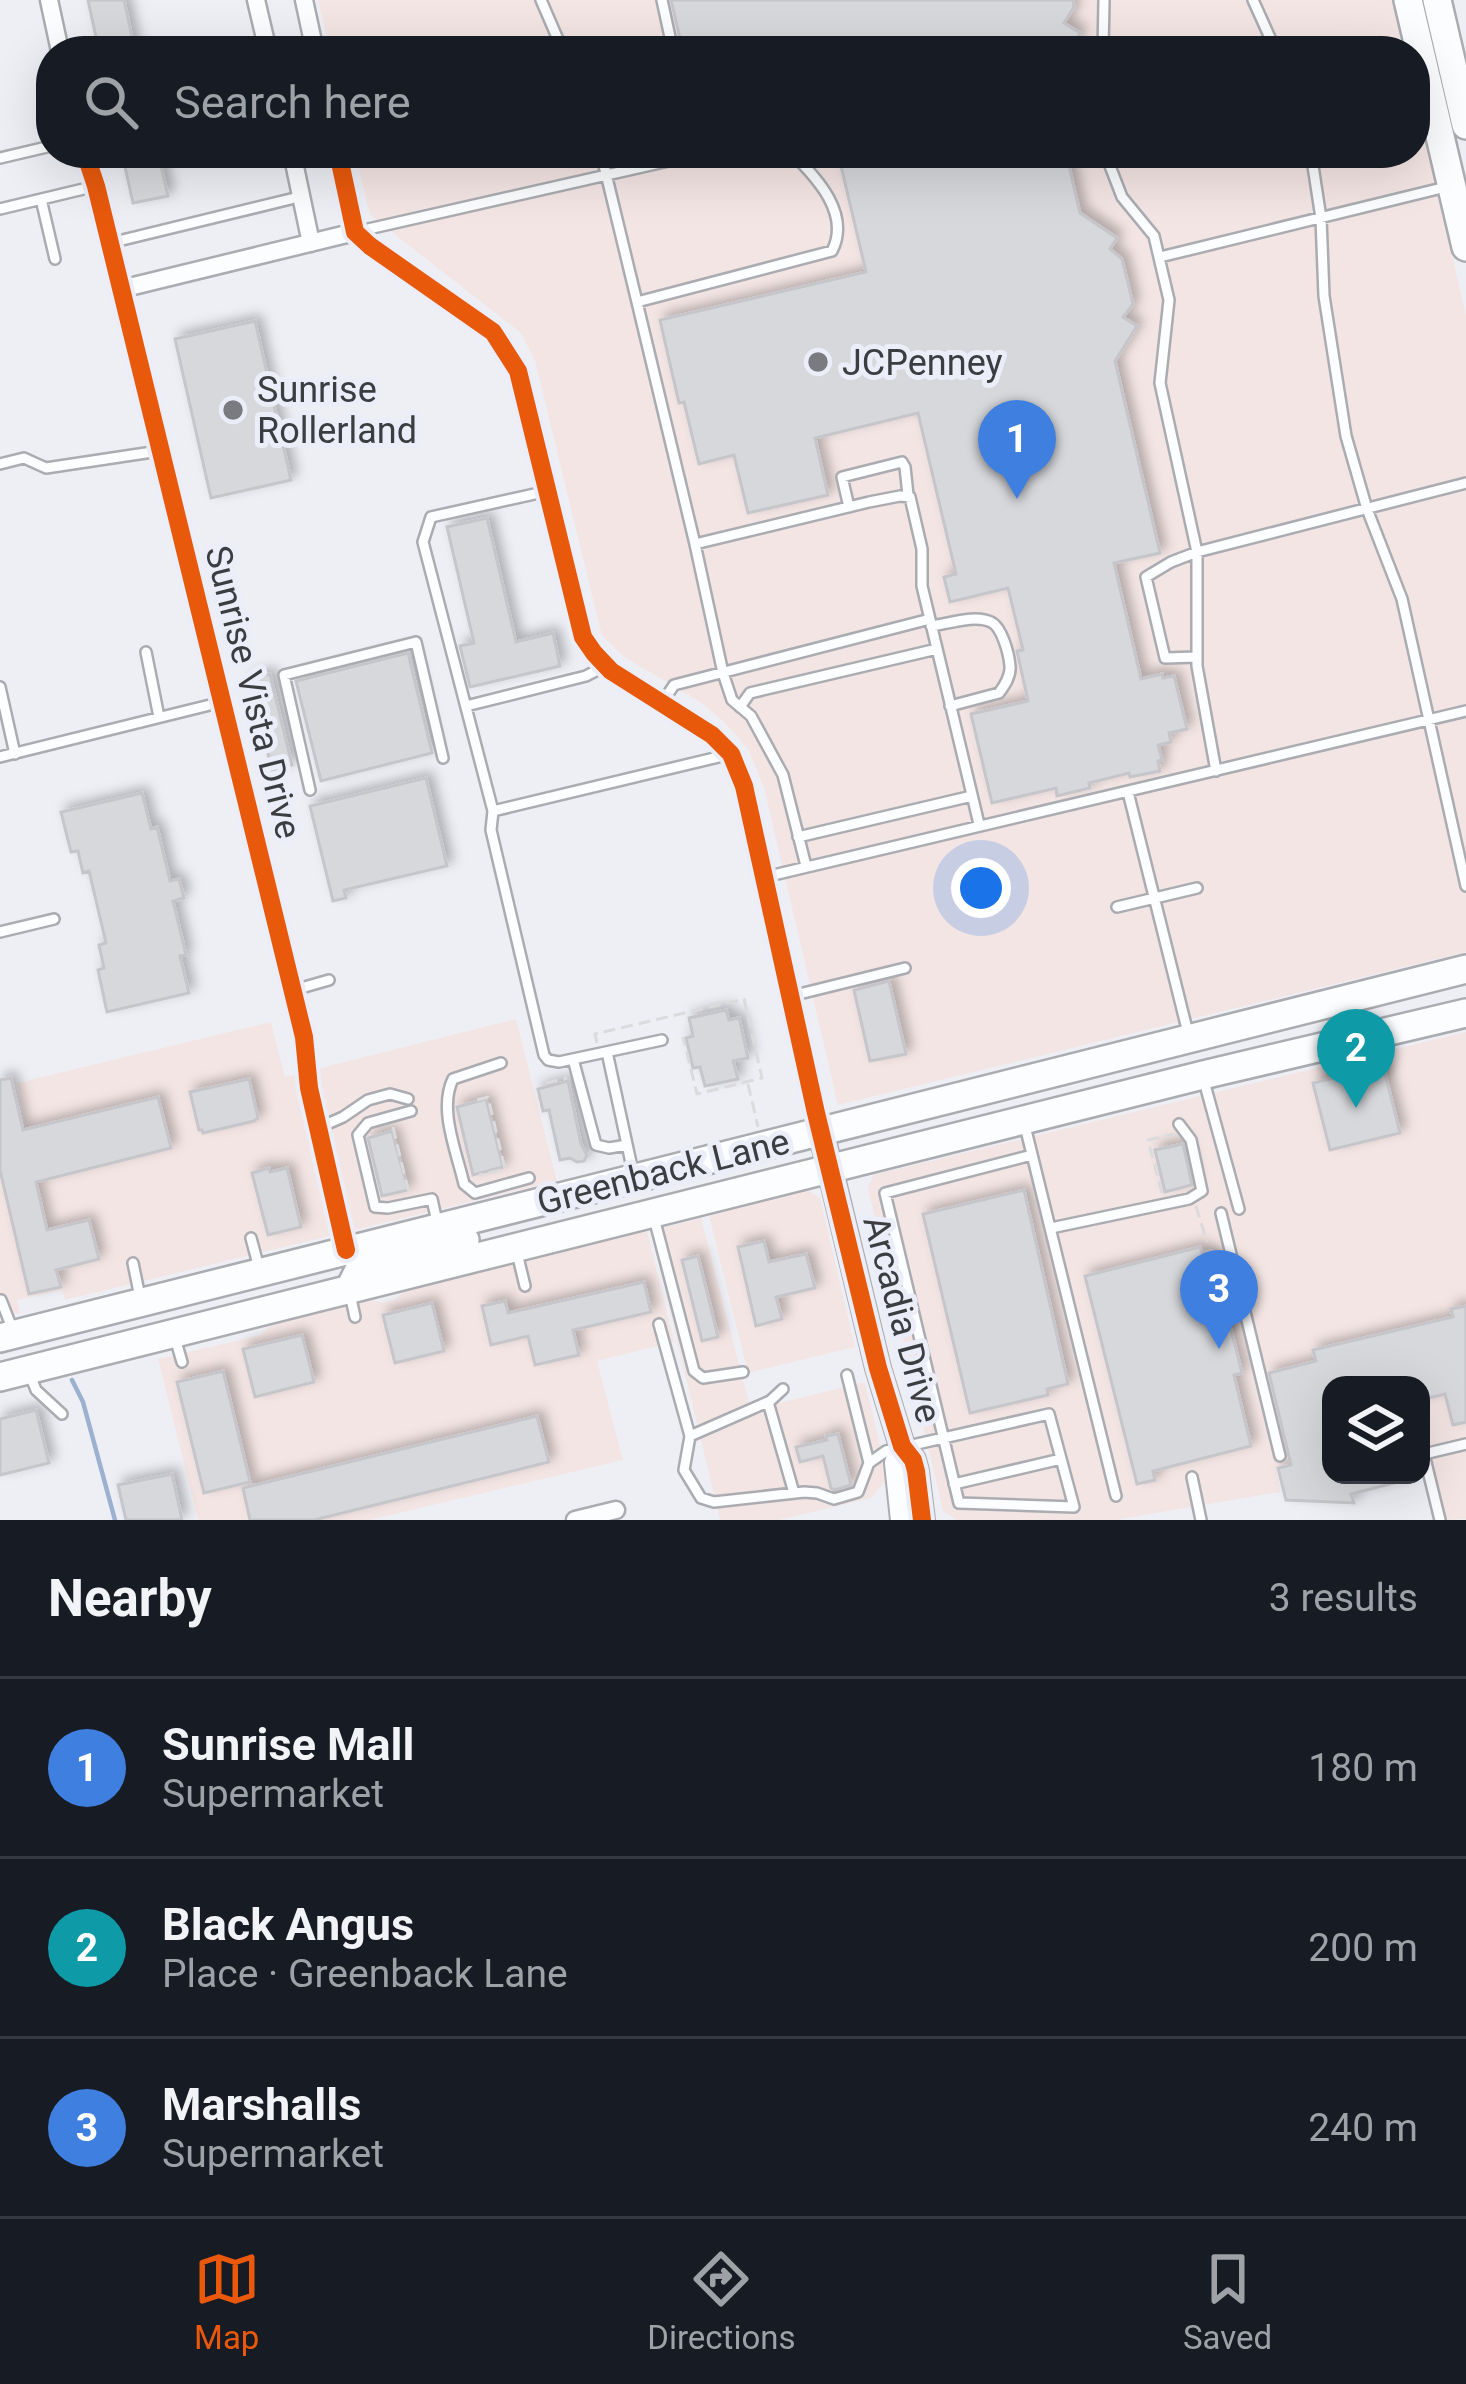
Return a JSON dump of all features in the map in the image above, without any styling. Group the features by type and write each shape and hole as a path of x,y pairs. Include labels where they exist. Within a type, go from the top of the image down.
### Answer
{"main road":[{"path":"1408,0 1416,36"},
{"path":"1437,0 1466,125"},
{"path":"1430,95 1466,247"},
{"name":"Greenback Lane","path":"8,1336 438,1227 531,1183 634,1178 1466,969"},
{"name":"Greenback Lane","path":"14,1373 178,1332 352,1303 516,1247 1466,1013"},
{"path":"1158,1048 1203,1075 1232,1029"},
{"path":"352,1303 360,1268 501,1230 531,1183"},
{"path":"178,1332 186,1317 203,1306 331,1274 343,1262 346,1250"}],"street":[{"path":"49,0 57,36"},
{"path":"256,0 264,36"},
{"path":"304,0 312,36"},
{"name":"Sunrise Vista Drive","path":"90,168 304,1037 309,1088 346,1250"},
{"path":"296,168 311,243"},
{"path":"341,168 355,232 493,332 518,371 583,637 606,666 712,735 731,754 744,786 821,1132"},
{"path":"121,289 355,232"},
{"name":"Arcadia Drive","path":"821,1132 878,1368 902,1446 916,1471 922,1520"},
{"name":"Arcadia Drive","path":"902,1446 896,1463 903,1520"},
{"path":"575,1520 616,1510"}],"lane":[{"path":"541,0 557,36"},
{"path":"662,0 670,36"},
{"path":"1103,36 1104,0"},
{"path":"1253,0 1269,36"},
{"path":"0,158 36,150"},
{"path":"606,168 723,673 733,700 751,716 783,775 806,866"},
{"path":"355,232 638,168"},
{"path":"637,302 832,251 837,224 829,197 805,168"},
{"path":"1111,168 1122,197 1154,236 1169,300 1160,383 1197,552 1197,657 1216,771"},
{"path":"1313,168 1321,218 1324,296 1346,436 1366,509 1402,599 1466,886"},
{"path":"1160,257 1451,185"},
{"path":"0,208 97,186"},
{"path":"110,243 303,196"},
{"path":"41,199 55,259"},
{"path":"0,464 24,458 46,468 159,451"},
{"path":"849,507 842,477 902,462 922,549 922,586 979,824"},
{"path":"1197,657 1166,658 1146,577 1197,552 1466,483"},
{"path":"548,491 431,517 423,542 494,811 491,830 544,1055 553,1062 662,1040"},
{"path":"694,544 908,495"},
{"path":"662,703 674,685 931,622 991,622 999,629 1010,667 1008,681 1000,693 950,706"},
{"path":"310,790 284,675 416,642 443,758"},
{"path":"740,707 750,694 937,649"},
{"path":"146,652 159,717"},
{"path":"466,706 586,676 606,666"},
{"path":"0,686 15,754"},
{"path":"0,757 223,701"},
{"path":"765,877 1466,711"},
{"path":"494,811 731,754"},
{"path":"1128,792 1189,1040"},
{"path":"798,837 972,796"},
{"path":"1117,907 1197,888"},
{"path":"0,932 54,919"},
{"path":"791,996 905,968"},
{"path":"292,990 329,980"},
{"path":"603,1053 634,1178"},
{"path":"573,1059 596,1144 627,1145"},
{"path":"501,1063 453,1078 447,1091 464,1184 476,1193 531,1183"},
{"path":"1203,1075 1239,1209"},
{"path":"318,1127 368,1100 390,1094 410,1105 368,1123 358,1135 375,1207 432,1199 438,1227"},
{"path":"1023,1121 1116,1496"},
{"path":"1051,1228 1190,1199 1202,1191 1191,1139 1178,1124"},
{"path":"1032,1155 885,1193 959,1503 1074,1507"},
{"path":"653,1214 694,1371 709,1378 743,1372"},
{"path":"1221,1214 1280,1456"},
{"path":"251,1238 260,1272"},
{"path":"516,1247 525,1286"},
{"path":"133,1263 141,1302"},
{"path":"1,1300 8,1336"},
{"path":"659,1324 690,1436 684,1470 701,1498 714,1502 817,1493 834,1499 858,1492 869,1463 886,1451 1048,1414 1074,1520"},
{"path":"178,1332 182,1362"},
{"path":"14,1373 62,1414"},
{"path":"847,1375 869,1463"},
{"path":"690,1436 768,1402 783,1389"},
{"path":"768,1402 794,1493"},
{"path":"1430,1447 1466,1444"},
{"path":"954,1484 1061,1459"},
{"path":"1192,1478 1202,1520"},
{"path":"1430,1480 1440,1520"}],"path":[{"path":"603,1053 595,1034 744,999 762,1078 697,1094 683,1037"},
{"path":"748,1082 758,1127"},
{"path":"477,1100 488,1097 505,1169 479,1175"},
{"path":"1164,1204 1148,1141 1174,1134 1178,1124"},
{"path":"358,1135 393,1127 409,1204"},
{"path":"1195,1199 1207,1242"}],"shaded area":[{"path":"318,0 1393,0 1401,36 326,36"},
{"path":"1430,160 1466,315 1466,952 838,1105 764,788 749,751 699,701 624,657 602,636 535,361 521,333 370,215 359,168 1430,168"},
{"path":"516,1019 557,1181 65,1300 62,1290 17,1300 20,1313 0,1318 0,1079 13,1076 30,1153 17,1083 271,1022 285,1077"},
{"path":"1466,1032 1466,1519 1445,1520 1430,1456 1430,1376 1322,1376 1322,1456 1276,1467 1280,1492 1115,1520 957,1520 943,1511 868,1189 873,1175"},
{"path":"808,1190 820,1198 855,1347 748,1373 709,1215"},
{"path":"701,1218 752,1414 865,1382 888,1479 871,1498 779,1520 720,1520 651,1231"},
{"path":"647,1231 674,1342 597,1361 623,1460 369,1520 198,1520 158,1359 261,1335 277,1319 369,1299 395,1300 406,1289"}],"building":[{"path":"88,0 124,0 132,36 96,36"},
{"path":"671,0 1073,0 1064,23 1080,33 1078,36 679,36"},
{"path":"125,168 161,168 168,196 133,203"},
{"path":"842,168 1070,168 1080,213 1117,238 1110,249 1122,259 1133,304 1123,317 1137,326 1115,361 1160,553 1114,563 1141,679 1174,676 1187,729 1169,733 1171,742 1158,745 1160,771 1130,777 1129,773 1057,796 1056,788 992,803 971,714 1028,701 1017,651 1023,650 1008,588 950,602 944,577 956,574 918,413 815,438 828,495 748,513 734,455 699,464 660,320 866,272"},
{"name":"Sunrise Rollerland","path":"255,321 291,480 211,498 175,339"},
{"path":"487,518 516,642 553,633 560,666 470,687 460,646 474,643 447,527"},
{"path":"408,653 432,753 321,781 296,681"},
{"path":"270,674 292,765 272,770 250,678"},
{"path":"426,778 447,866 344,890 346,898 333,901 310,806"},
{"path":"142,793 151,829 157,827 170,881 179,879 184,898 173,901 189,993 107,1012 98,970 104,968 99,945 106,943 89,871 83,873 78,851 71,852 61,812"},
{"path":"889,981 906,1054 870,1061 854,990"},
{"path":"726,1010 729,1020 739,1018 748,1058 733,1061 738,1079 705,1086 700,1067 693,1068 686,1038 693,1036 689,1018"},
{"path":"1383,1066 1400,1133 1330,1150 1313,1083"},
{"path":"11,1078 23,1130 158,1097 171,1148 36,1182 47,1230 89,1220 99,1259 56,1270 61,1287 29,1294 0,1170 0,1080"},
{"path":"249,1079 258,1118 203,1133 199,1130 190,1092"},
{"path":"568,1081 587,1155 584,1161 560,1160 549,1110 543,1111 538,1089"},
{"path":"486,1099 503,1167 473,1175 457,1107"},
{"path":"392,1131 408,1190 382,1196 368,1138"},
{"path":"1183,1144 1192,1185 1165,1192 1155,1150"},
{"path":"269,1168 270,1172 287,1168 301,1227 268,1235 252,1173"},
{"path":"1024,1190 1068,1384 1047,1389 1048,1395 970,1413 923,1214"},
{"path":"764,1241 769,1262 806,1254 815,1288 776,1297 782,1319 756,1326 738,1247"},
{"path":"1200,1247 1202,1253 1211,1251 1242,1373 1234,1375 1251,1446 1153,1471 1155,1480 1137,1484 1085,1276"},
{"path":"698,1256 718,1337 702,1341 682,1260"},
{"path":"644,1282 651,1312 573,1330 579,1355 535,1365 528,1336 491,1345 482,1306 505,1301 508,1313"},
{"path":"432,1303 444,1351 395,1363 383,1315"},
{"path":"1466,1306 1466,1422 1453,1425 1445,1394 1430,1398 1430,1376 1322,1376 1322,1484 1390,1484 1351,1494 1354,1503 1286,1500 1278,1468 1291,1465 1269,1373 1316,1361 1313,1350 1453,1317 1451,1309"},
{"path":"302,1335 314,1382 255,1397 243,1349"},
{"path":"223,1371 250,1482 204,1493 177,1382"},
{"path":"36,1410 49,1463 0,1475 0,1419"},
{"path":"537,1416 549,1462 314,1520 250,1520 243,1488"},
{"path":"838,1434 851,1485 834,1490 823,1456 800,1462 796,1447"},
{"path":"172,1474 182,1520 126,1520 118,1485"}],"waterway":[{"path":"72,1380 83,1402 115,1520"}],"cycle path":[{"path":"90,168 304,1037 309,1088 346,1250"},
{"path":"341,168 355,232 493,332 518,371 583,637 611,671 712,735 731,754 744,786 878,1368 902,1446 916,1471 922,1520"}],"place":[{"name":"JCPenney","path":"818,362"},
{"name":"Sunrise Rollerland","path":"233,410"},
{"name":"Sunrise Mall","path":"1017,499"},
{"name":"Black Angus","path":"1356,1108"},
{"name":"Marshalls","path":"1219,1349"}]}
